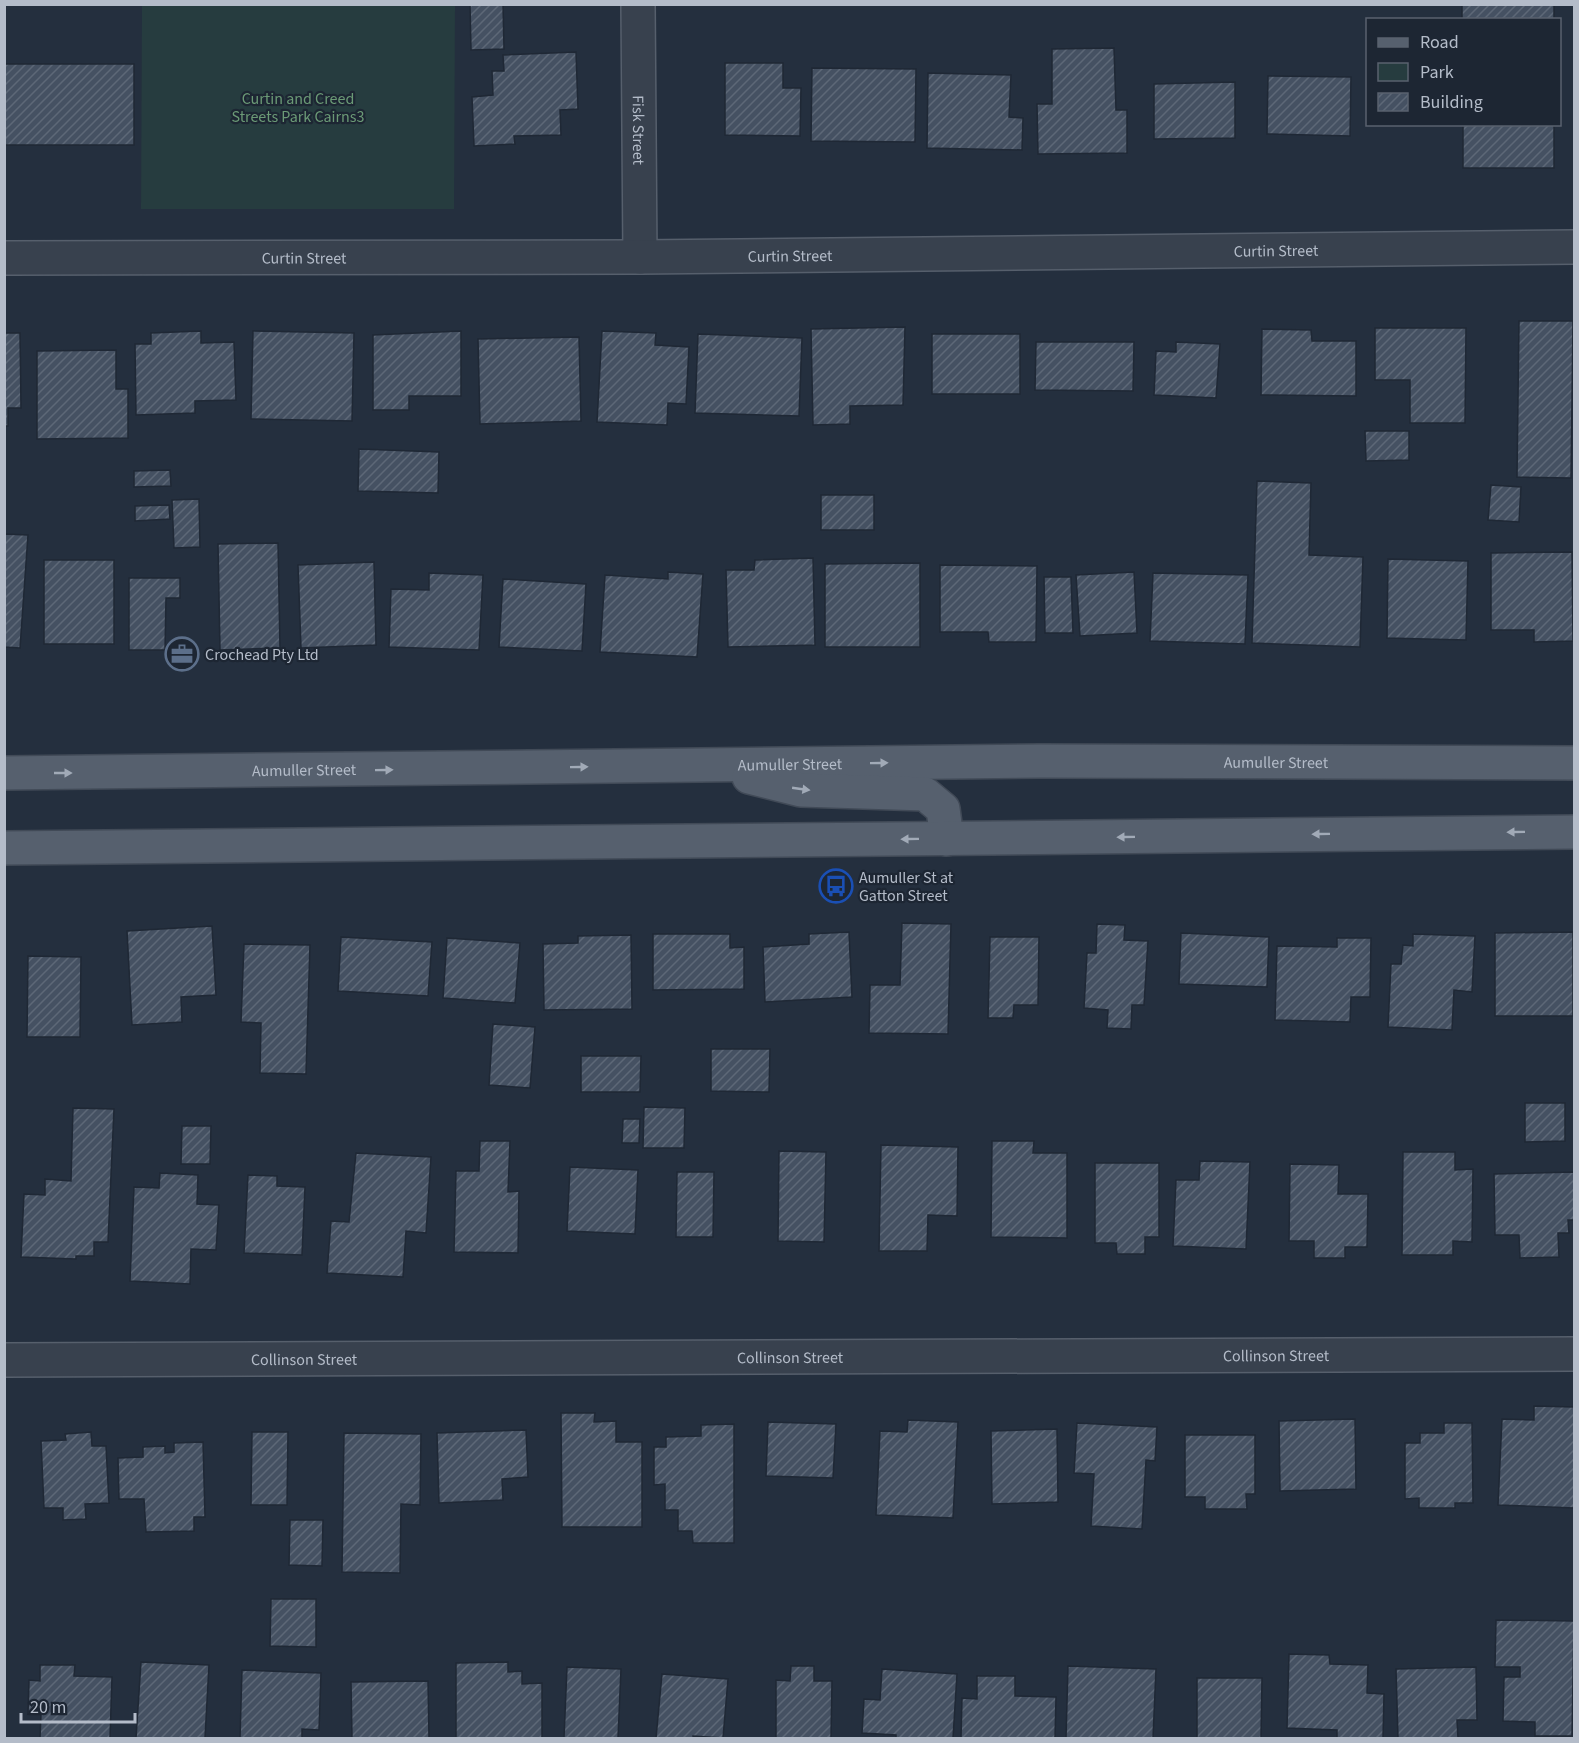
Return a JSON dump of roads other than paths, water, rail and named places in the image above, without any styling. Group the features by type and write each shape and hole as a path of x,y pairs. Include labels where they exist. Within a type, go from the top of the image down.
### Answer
{"main road":[{"name":"Aumuller Street","path":"4,773 1040,761 1575,763"},
{"path":"703,765 801,790 925,794 943,809 947,838"},
{"path":"4,848 1575,832"}],"street":[{"name":"Fisk Street","path":"638,4 640,257"},
{"name":"Curtin Street","path":"4,258 640,257 1575,247"},
{"name":"Collinson Street","path":"4,1360 1575,1354"}],"place":[{"name":"Crochead Pty Ltd","path":"182,654"},
{"name":"Aumuller St at Gatton Street","path":"836,886"}],"park label":[{"name":"Curtin and Creed Streets Park Cairns3","path":"298,107"}]}
